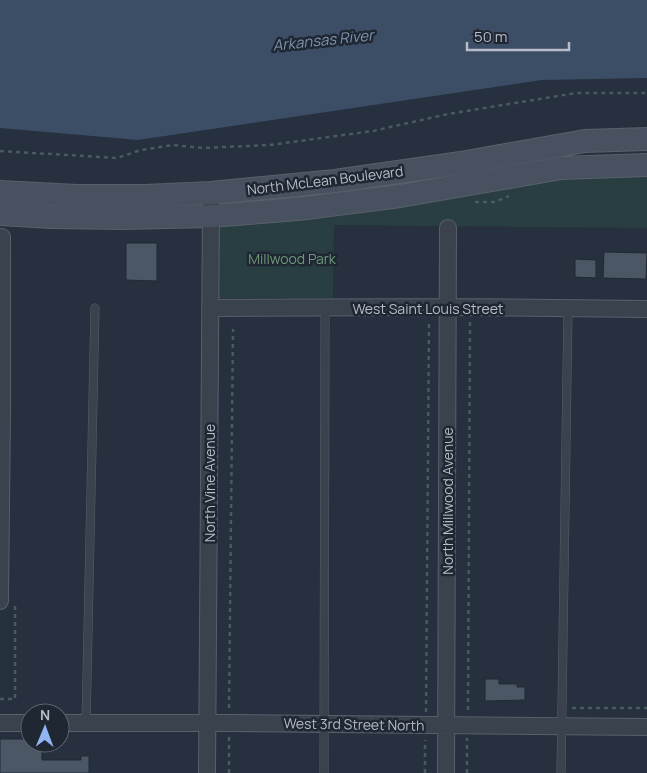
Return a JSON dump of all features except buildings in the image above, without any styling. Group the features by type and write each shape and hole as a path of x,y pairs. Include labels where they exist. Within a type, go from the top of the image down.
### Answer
{"main road":[{"name":"North McLean Boulevard","path":"0,192 77,196 145,196 211,193 335,181 461,163 585,141 647,139"},
{"name":"North McLean Boulevard","path":"0,214 97,218 211,216 298,209 400,196 561,168 647,165"}],"street":[{"name":"North Vine Avenue","path":"207,773 211,193"},
{"name":"North Millwood Avenue","path":"446,773 448,228"},
{"path":"0,601 2,238"},
{"name":"West Saint Louis Street","path":"210,308 448,307 647,309"},
{"path":"0,723 20,723"},
{"name":"West 3rd Street North","path":"70,723 647,728"}],"lane":[{"path":"86,723 95,308"},
{"path":"324,773 325,308"},
{"path":"561,773 568,309"}],"path":[{"path":"0,151 117,158 141,150 173,145 202,148 270,145 373,131 448,114 576,93 647,93"},
{"path":"467,773 470,317"},
{"path":"425,773 429,320"},
{"path":"229,773 233,330"},
{"path":"571,708 647,708"}],"green space":[{"name":"Millwood Park","path":"647,173 647,228 334,225 333,298 217,298 219,229 227,223 582,174"}],"water":[{"name":"Arkansas River","path":"0,0 647,0 647,78 542,80 138,140 0,128"}]}
